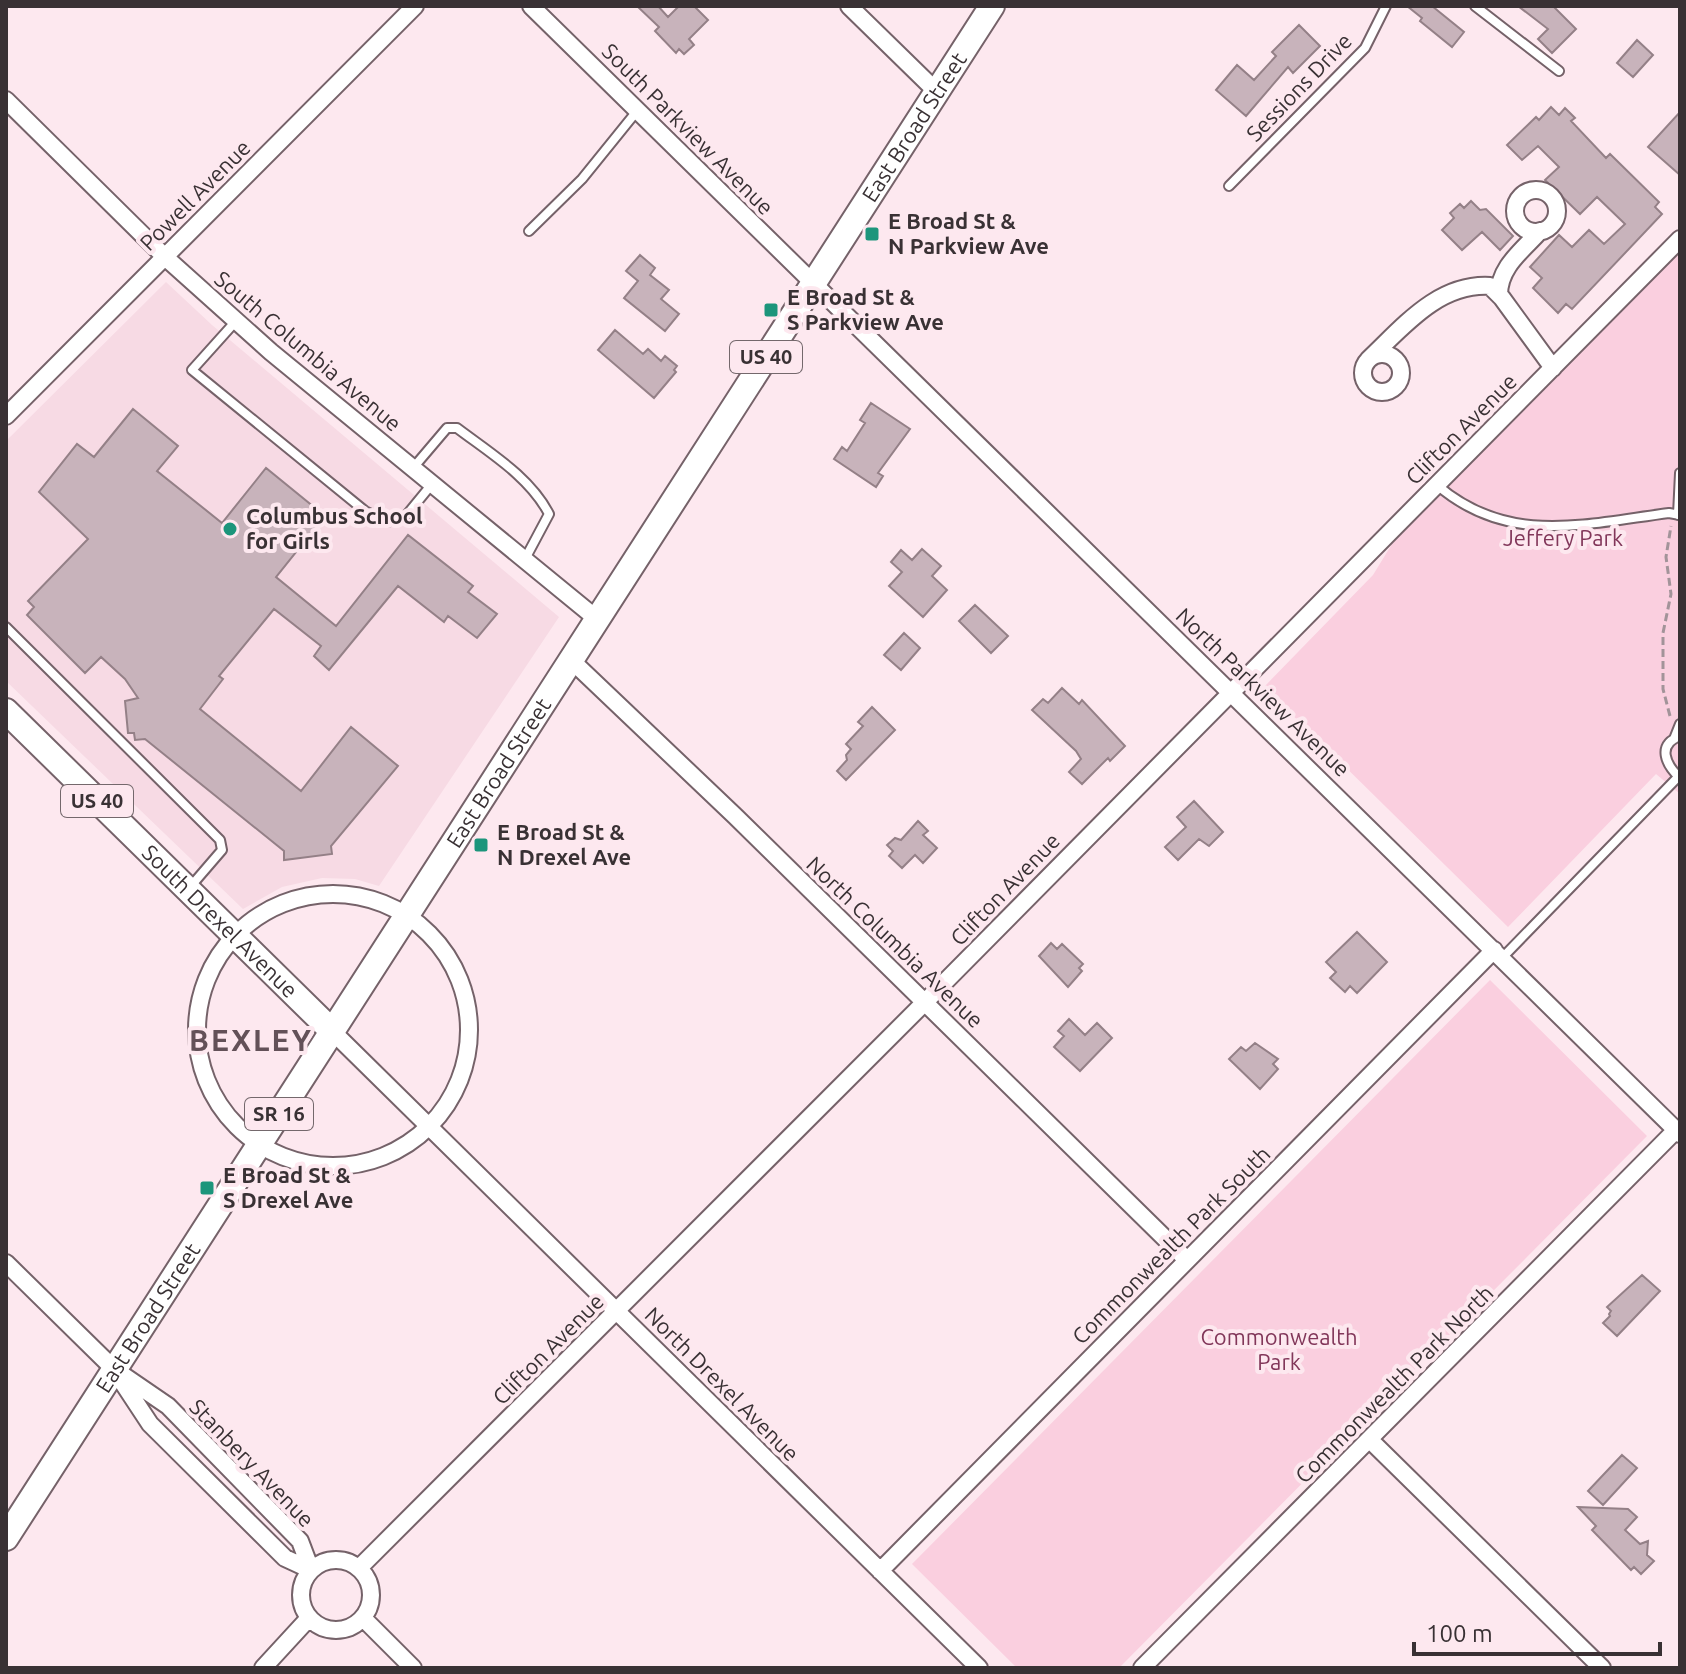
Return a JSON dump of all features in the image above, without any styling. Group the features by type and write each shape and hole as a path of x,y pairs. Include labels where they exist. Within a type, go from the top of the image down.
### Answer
{"main road":[{"name":"East Broad Street","path":"6,1538 992,6"},
{"name":"South Drexel Avenue","path":"6,711 332,1031"}],"street":[{"name":"Powell Avenue","path":"6,416 415,6"},
{"name":"South Parkview Avenue","path":"531,6 813,284"},
{"path":"849,6 937,92"},
{"name":"South Columbia Avenue","path":"6,100 165,257 236,321 597,619"},
{"path":"1499,295 1499,279 1505,269 1540,231"},
{"name":"Clifton Avenue","path":"359,1568 617,1312 1680,239"},
{"name":"North Parkview Avenue","path":"813,284 1231,690 1678,1132"},
{"path":"1368,360 1433,302 1455,290 1474,285 1490,286 1499,295 1553,368"},
{"name":"North Columbia Avenue","path":"570,659 1187,1260"},
{"path":"317,894 363,896 387,904 407,916 431,935 450,958 463,986 469,1016 469,1045 462,1076 448,1103 429,1126 408,1144 387,1155 347,1165 326,1166 281,1157 238,1128 218,1105 206,1082 195,1030 205,983 217,958 234,936 272,908 293,898 317,894"},
{"name":"Commonwealth Park South","path":"880,1571 1187,1260 1498,954"},
{"name":"North Drexel Avenue","path":"332,1031 979,1668"},
{"name":"Commonwealth Park North","path":"1142,1668 1678,1132"},
{"path":"6,1263 114,1369"},
{"name":"Stanbery Avenue","path":"114,1369 150,1424 285,1558 311,1570"},
{"name":"Stanbery Avenue","path":"114,1369 168,1406 300,1541 311,1570"},
{"path":"1370,1440 1602,1668"},
{"path":"339,1560 359,1568 370,1587 369,1609 363,1618 342,1630 318,1626 309,1618 301,1596 303,1584 311,1570 327,1561 339,1560"},
{"path":"263,1668 309,1618"},
{"path":"363,1618 413,1668"}],"lane":[{"name":"Sessions Drive","path":"1229,186 1365,48 1386,6"},
{"path":"1475,6 1559,71"},
{"path":"529,231 582,179 638,111"},
{"path":"236,321 192,370 365,511 387,522 405,517 432,483"},
{"path":"413,468 447,428 457,428 519,476 539,495 549,514 525,559"},
{"path":"1437,485 1469,508 1491,518 1520,525 1594,523 1669,513 1679,515 1680,473"},
{"path":"6,627 220,840 222,850 188,890"},
{"path":"1498,954 1679,777 1668,764 1665,753 1678,732"}],"path":[{"path":"1678,732 1663,689 1663,633 1671,594 1666,557 1671,526 1679,515"}],"shaded area":[{"name":"Columbus School for Girls","path":"166,282 212,325 559,617 379,886 355,879 322,878 282,887 243,909 6,681 6,441"}],"green space":[{"name":"Jeffery Park","path":"1680,241 1680,794 1656,774 1508,927 1264,687 1373,575 1392,544 1562,371"},
{"name":"Commonwealth Park","path":"1490,980 1647,1136 1119,1668 1017,1668 912,1564"}],"building":[{"path":"637,6 658,6 668,17 679,6 694,6 708,20 689,39 694,45 684,54 679,49 676,53 655,31 659,27"},
{"path":"1407,6 1432,6 1464,32 1452,47"},
{"path":"1518,6 1553,6 1576,29 1552,53 1538,39 1548,29"},
{"path":"1299,25 1320,46 1293,73 1288,67 1246,116 1216,90 1237,65 1254,80 1276,56 1272,52"},
{"path":"1637,40 1653,55 1633,77 1617,63"},
{"path":"1551,107 1559,115 1565,108 1575,118 1571,121 1606,158 1610,154 1659,202 1655,207 1662,214 1572,309 1566,304 1558,313 1533,288 1542,278 1530,267 1559,235 1572,247 1589,230 1604,244 1625,224 1597,197 1580,214 1545,180 1559,167 1538,146 1522,160 1507,145"},
{"path":"1680,112 1680,175 1648,147"},
{"path":"1471,201 1480,210 1486,209 1513,236 1500,250 1482,232 1462,250 1442,230 1454,218 1450,213 1460,204 1464,208"},
{"path":"640,255 655,268 650,275 669,290 661,299 679,314 665,331 624,298 638,281 626,271"},
{"path":"615,330 643,354 648,349 661,361 665,356 677,366 676,372 654,398 598,350"},
{"path":"871,403 910,429 878,473 883,476 876,487 834,459 842,447 847,451 865,423 860,420"},
{"path":"133,409 178,446 157,471 222,523 266,468 325,516 276,577 336,626 408,535 473,586 468,592 497,614 477,638 448,616 444,622 398,586 329,670 314,656 321,646 274,609 219,676 223,679 200,709 301,791 351,727 398,766 331,846 332,854 284,860 284,851 145,739 135,740 134,733 128,733 125,701 138,698 125,679 101,657 85,673 27,615 34,607 28,601 88,539 39,492 77,444 94,457"},
{"path":"922,549 941,566 932,576 947,590 923,617 889,586 902,572 891,562 901,550 912,560"},
{"path":"975,605 1008,636 991,653 959,621"},
{"path":"904,633 920,648 901,670 884,655"},
{"path":"1062,688 1079,704 1082,700 1125,746 1082,784 1069,772 1081,759 1076,751 1032,710 1043,699 1048,703"},
{"path":"872,707 895,730 846,780 837,771 847,760 846,755 851,749 846,744 863,726 858,722"},
{"path":"1194,801 1223,832 1209,846 1199,839 1178,860 1165,847 1186,827 1177,817"},
{"path":"918,821 928,831 923,835 937,848 923,863 915,855 902,868 889,856 893,851 887,845 895,838 901,840"},
{"path":"1357,932 1387,962 1357,993 1350,986 1345,992 1330,978 1336,972 1326,962"},
{"path":"1051,943 1057,949 1062,944 1083,964 1079,968 1082,971 1068,987 1039,956"},
{"path":"1069,1019 1085,1035 1097,1023 1112,1038 1080,1071 1054,1047 1064,1036 1058,1031"},
{"path":"1255,1043 1278,1059 1273,1064 1278,1069 1260,1089 1229,1059 1241,1047 1246,1051"},
{"path":"1642,1275 1660,1291 1617,1336 1603,1323 1610,1316 1611,1311 1607,1307"},
{"path":"1622,1455 1637,1468 1603,1505 1588,1491"},
{"path":"1578,1507 1628,1509 1637,1517 1625,1530 1640,1544 1648,1541 1647,1555 1654,1561 1641,1574 1634,1567 1631,1570 1592,1530 1596,1526"}],"place":[{"name":"E Broad St & N Parkview Ave","path":"872,234"},
{"name":"E Broad St & S Parkview Ave","path":"771,310"},
{"name":"Columbus School for Girls","path":"230,529"},
{"name":"E Broad St & N Drexel Ave","path":"481,845"},
{"name":"E Broad St & S Drexel Ave","path":"207,1188"}],"district":[{"name":"BEXLEY","path":"251,1041"}]}
